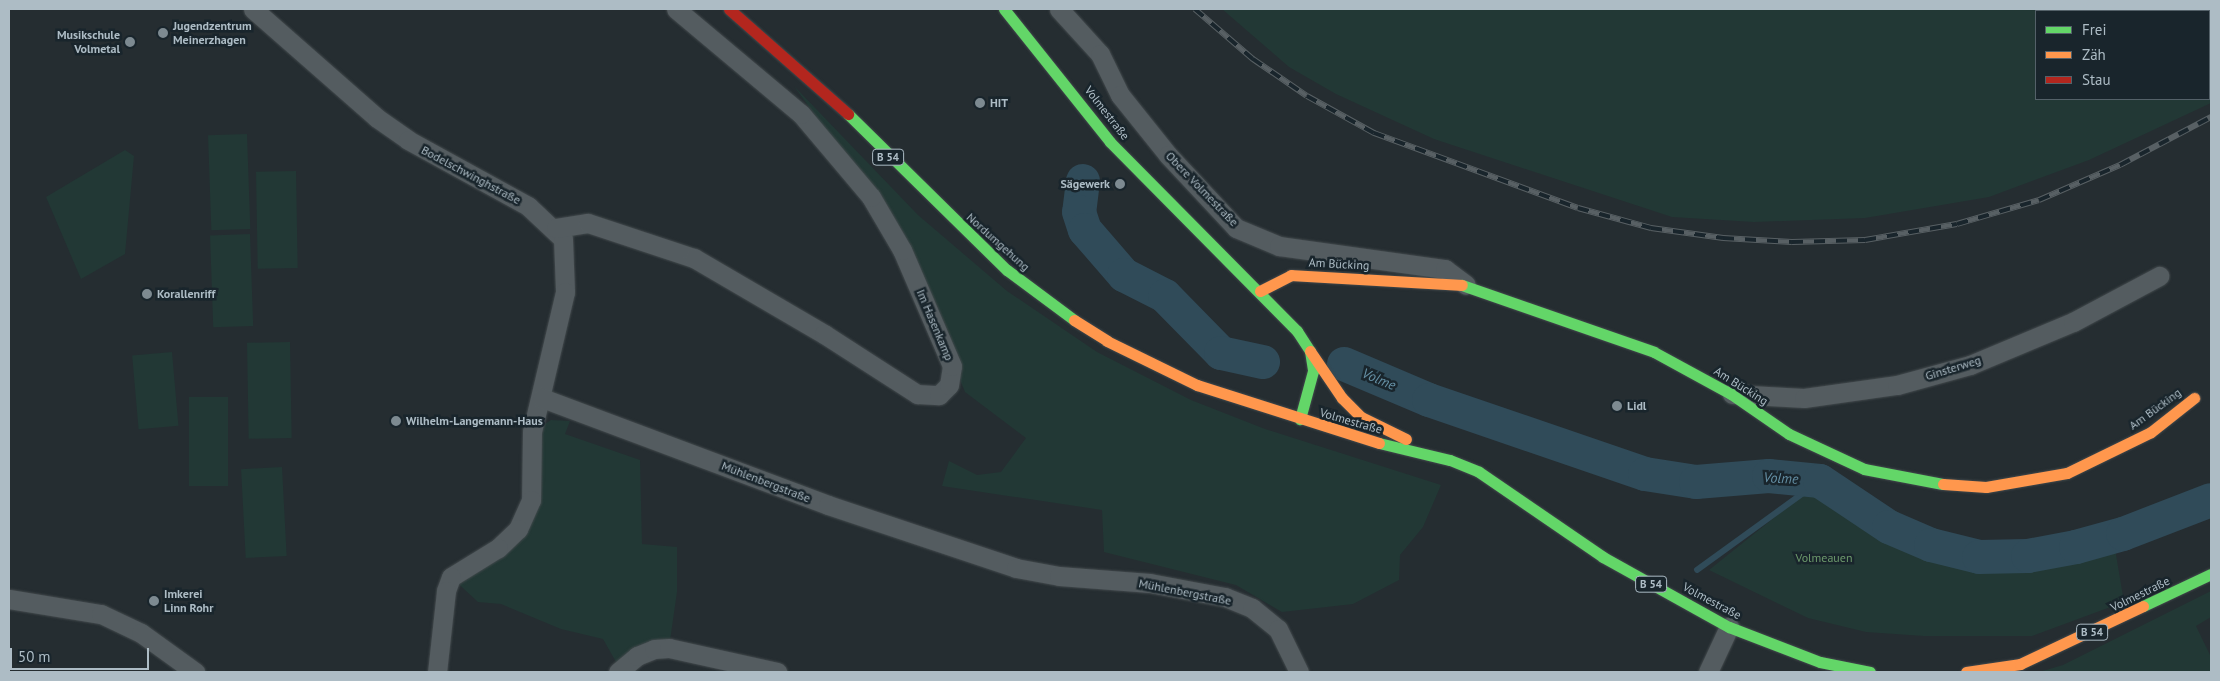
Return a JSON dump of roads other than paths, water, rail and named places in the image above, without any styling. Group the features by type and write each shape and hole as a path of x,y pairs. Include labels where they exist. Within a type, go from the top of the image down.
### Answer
{"main road":[{"name":"Nordumgehung","path":"729,9 802,70 970,238 1048,304 1107,341 1197,385 1300,419"},
{"name":"Volmestraße","path":"1004,9 1110,142 1260,291 1310,351 1312,379 1300,419 1348,436 1450,460 1478,472 1603,557 1728,627 1820,662 1870,672"},
{"name":"Am Bücking","path":"1260,291 1291,275 1466,285 1654,352 1731,394 1789,434 1864,470 1924,484 1986,486 2029,482 2090,465 2151,432 2194,398"},
{"path":"1310,351 1342,398 1361,417 1450,460"},
{"name":"Volmestraße","path":"1966,672 2020,664 2211,574"}],"street":[{"name":"Bodelschwinghstraße","path":"253,9 385,124 408,140 528,206 556,228"},
{"name":"Im Hasenkamp","path":"556,228 588,224 694,258 824,334 918,394 939,395 949,385 952,366 902,250 871,197 801,114 676,9"},
{"name":"Obere Volmestraße","path":"1059,9 1100,54 1120,95 1162,147 1236,228 1279,246 1445,269 1466,285"},
{"path":"437,672 446,591 452,577 498,548 525,517 533,479 532,432 542,398 565,292 563,238 556,228"},
{"name":"Ginsterweg","path":"1731,394 1804,398 1906,382 1996,354 2073,322 2160,276"},
{"name":"Mühlenbergstraße","path":"542,398 828,505 1016,568 1059,576 1150,583 1225,597 1252,608 1278,629 1287,644 1299,672"},
{"path":"9,599 100,614 141,634 195,672"},
{"path":"1708,672 1728,627"},
{"path":"618,672 637,656 654,648 669,648 777,672"}],"waterway":[{"name":"Volme","path":"1083,181 1079,212 1085,230 1124,275 1165,296 1221,353 1263,362"},
{"name":"Volme","path":"1344,364 1429,400 1645,474 1696,482 1769,476 1820,481 1889,527 1931,545 1979,557 2028,556 2076,547 2123,534 2211,500"},
{"path":"1697,570 1820,481"}],"railway":[{"path":"1195,9 1253,59 1307,96 1374,133 1578,208 1651,228 1723,238 1792,242 1865,240 1957,224 2039,200 2120,165 2211,117"}],"place":[{"name":"Jugendzentrum Meinerzhagen","path":"163,33"},
{"name":"Musikschule Volmetal","path":"130,42"},
{"name":"HIT","path":"980,103"},
{"name":"Sägewerk","path":"1120,184"},
{"name":"Korallenriff","path":"147,294"},
{"name":"Lidl","path":"1617,406"},
{"name":"Wilhelm-Langemann-Haus","path":"396,421"},
{"name":"Imkerei Linn Rohr","path":"154,601"}],"park label":[{"name":"Volmeauen","path":"1824,558"}]}
